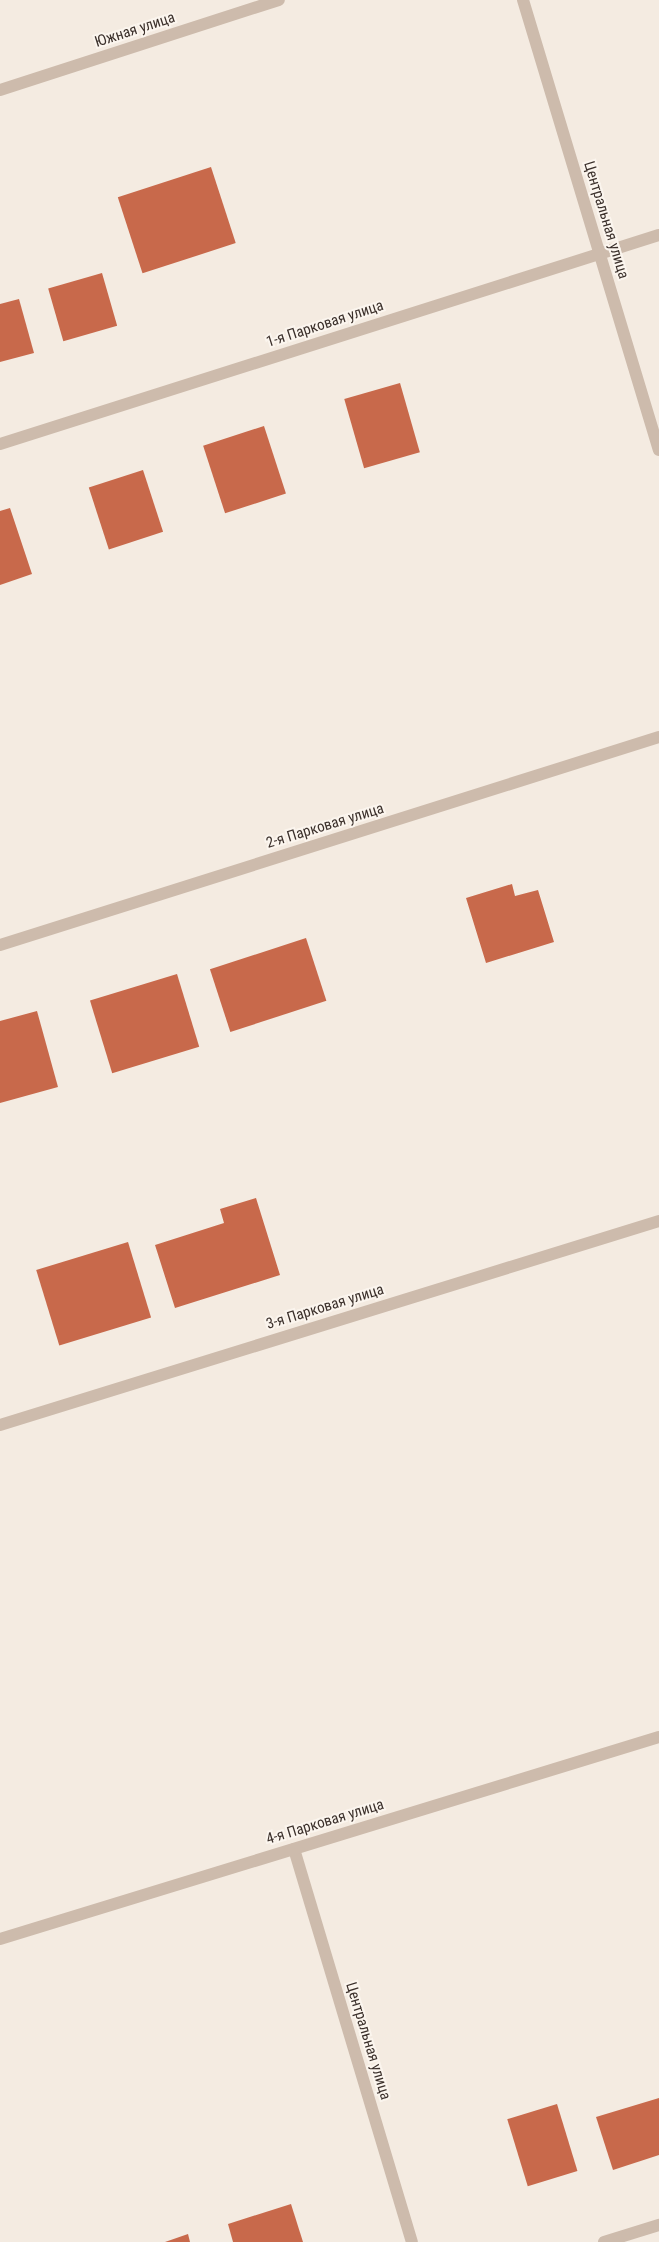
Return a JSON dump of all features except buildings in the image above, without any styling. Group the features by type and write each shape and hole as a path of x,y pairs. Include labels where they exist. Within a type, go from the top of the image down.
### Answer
{"street":[{"name":"Южная улица","path":"0,90 279,0"},
{"name":"Центральная улица","path":"523,0 659,450"},
{"name":"1-я Парковая улица","path":"0,444 659,235"},
{"name":"2-я Парковая улица","path":"0,945 659,737"},
{"name":"3-я Парковая улица","path":"0,1425 659,1221"},
{"name":"4-я Парковая улица","path":"0,1939 659,1737"},
{"name":"Центральная улица","path":"294,1848 412,2242"},
{"path":"604,2242 659,2225"}]}
